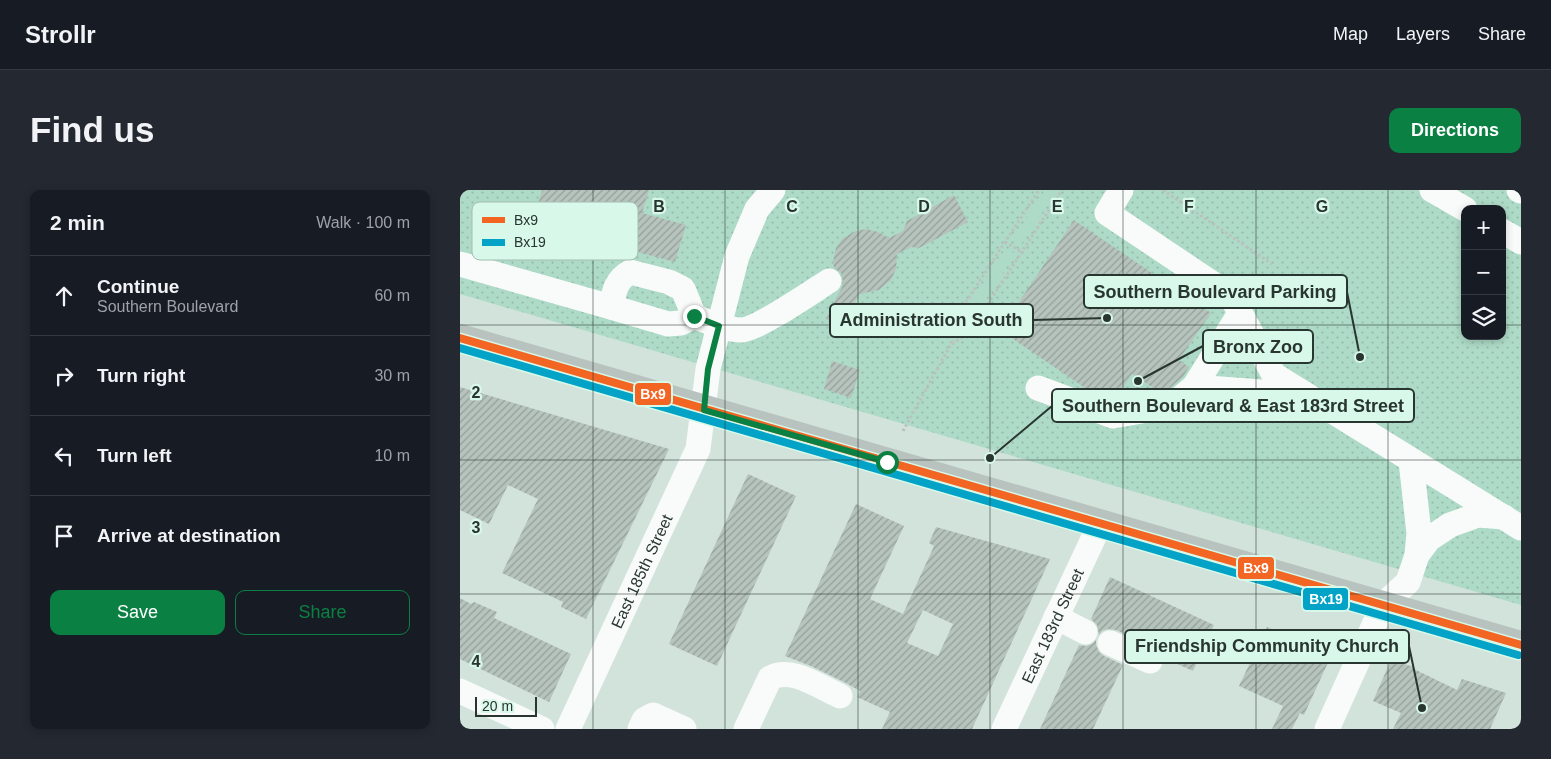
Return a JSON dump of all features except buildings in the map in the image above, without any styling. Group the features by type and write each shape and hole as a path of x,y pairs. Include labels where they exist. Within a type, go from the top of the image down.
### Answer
{"main road":[{"path":"460,338 1521,645"}],"street":[{"name":"East 185th Street","path":"568,729 698,448 708,369 738,256 757,209 773,190"},
{"path":"1121,190 1107,213 1231,296 1274,375 1512,523"},
{"path":"1432,190 1461,207"},
{"path":"1506,233 1521,242"},
{"path":"460,264 668,324 682,323 694,316"},
{"path":"611,307 612,298 620,278 630,272 669,282 683,289 694,316 719,326 743,330 762,322 829,281"},
{"path":"1038,388 1113,416 1171,406 1194,387 1240,313"},
{"path":"1194,387 1307,396"},
{"path":"1327,729 1383,605 1408,582 1417,556 1419,533 1411,460"},
{"path":"1417,556 1429,539 1450,525 1478,515 1512,523"},
{"name":"East 183rd Street","path":"1004,729 1100,524"},
{"path":"1056,617 1085,632"},
{"path":"1110,643 1150,661"},
{"path":"746,729 770,678 778,674 791,673 840,696"},
{"path":"460,691 542,729"},
{"path":"640,729 644,720 653,715 684,729"}],"path":[{"path":"904,431 951,344 953,322 1040,190"},
{"path":"951,344 969,334 1062,190"},
{"path":"1163,190 1272,264"},
{"path":"1006,242 1022,252"}],"green space":[{"path":"460,190 1521,190 1521,605 460,294"},
{"path":"1045,190 1057,190 1020,246 1012,240"},
{"path":"1006,248 1015,254 967,328 958,322"}],"transit line":[{"name":"Bx9","path":"460,338 1521,645"},
{"name":"Bx19","path":"460,348 1518,655"}],"place":[{"name":"Administration South","path":"1107,318"},
{"name":"Southern Boulevard Parking","path":"1360,357"},
{"name":"Bronx Zoo","path":"1138,381"},
{"name":"Southern Boulevard & East 183rd Street","path":"990,458"},
{"name":"Friendship Community Church","path":"1422,708"}],"route":[{"path":"694,316 719,326 708,369 704,410 887,462"}]}
